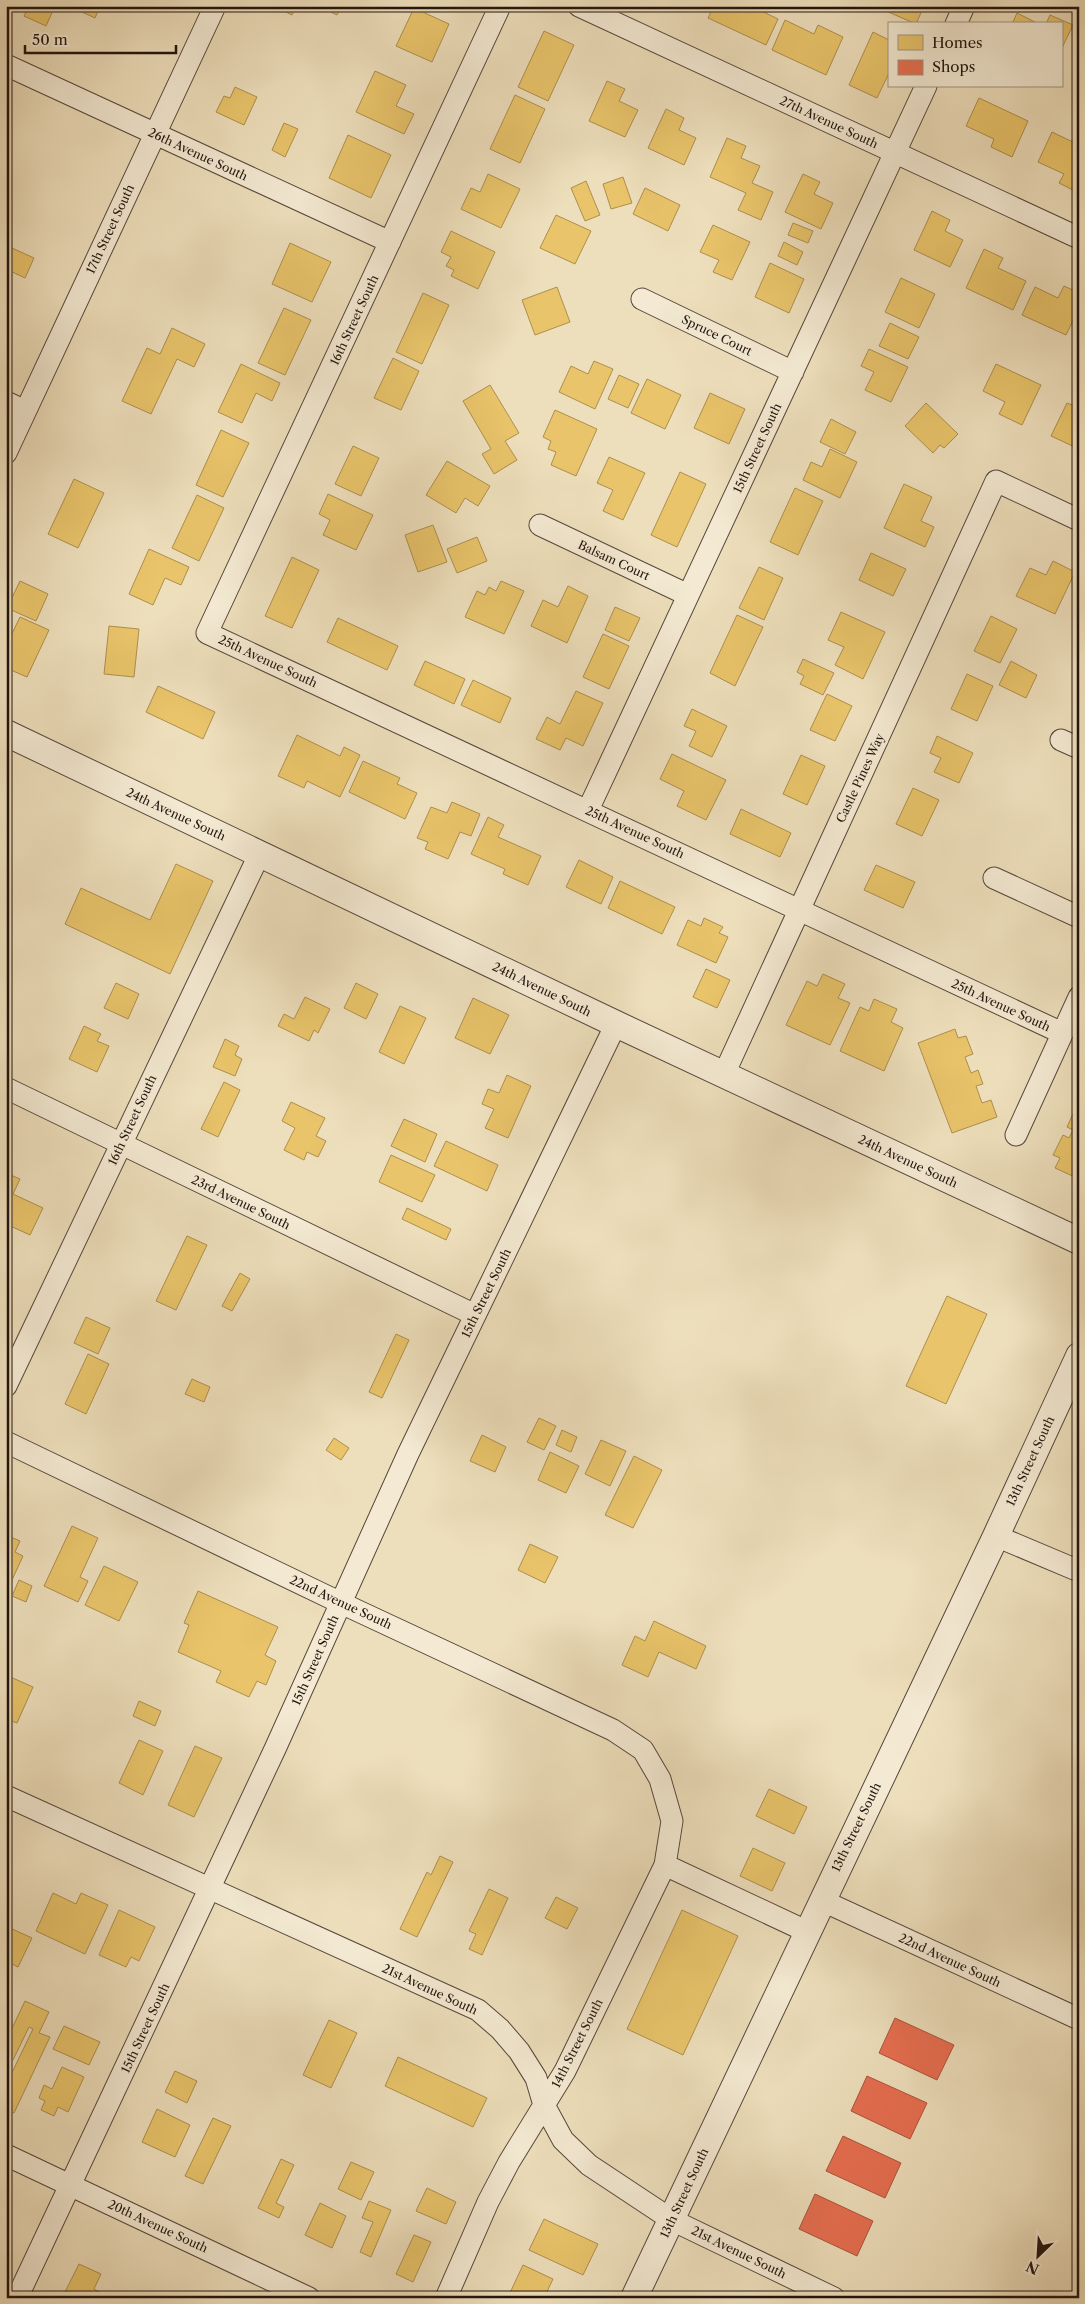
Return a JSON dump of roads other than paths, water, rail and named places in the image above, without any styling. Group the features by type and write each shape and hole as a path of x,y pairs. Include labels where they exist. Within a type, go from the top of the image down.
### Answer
{"street":[{"name":"17th Street South","path":"6,453 215,6"},
{"name":"16th Street South","path":"207,633 500,6"},
{"name":"27th Avenue South","path":"579,6 1079,238"},
{"path":"957,22 964,6"},
{"name":"26th Avenue South","path":"6,65 390,242"},
{"name":"15th Street South","path":"588,810 925,88"},
{"name":"Spruce Court","path":"642,299 793,372"},
{"path":"6,402 25,411"},
{"name":"Castle Pines Way","path":"724,1074 996,481 1079,520"},
{"name":"Balsam Court","path":"540,525 688,595"},
{"name":"25th Avenue South","path":"207,633 1062,1033"},
{"name":"24th Avenue South","path":"6,733 616,1024 1079,1241"},
{"name":"16th Street South","path":"6,1386 260,854"},
{"path":"994,878 1079,917"},
{"path":"1016,1136 1079,997"},
{"name":"15th Street South","path":"17,2298 210,1888 408,1454 616,1024"},
{"name":"23rd Avenue South","path":"6,1088 475,1315"},
{"name":"13th Street South","path":"634,2298 808,1932 821,1900 996,1536 1079,1356"},
{"name":"22nd Avenue South","path":"6,1442 341,1603 613,1730 643,1750 660,1779"},
{"path":"996,1536 1079,1571"},
{"name":"14th Street South","path":"446,2298 488,2202 509,2162 565,2071 664,1865 672,1821 660,1779"},
{"name":"21st Avenue South","path":"6,1796 478,2010 500,2028 519,2051 536,2078 544,2105 563,2140 588,2165 672,2220 834,2298"},
{"path":"664,1865 808,1932"},
{"name":"22nd Avenue South","path":"821,1900 1079,2019"},
{"name":"20th Avenue South","path":"6,2155 309,2298"}]}
